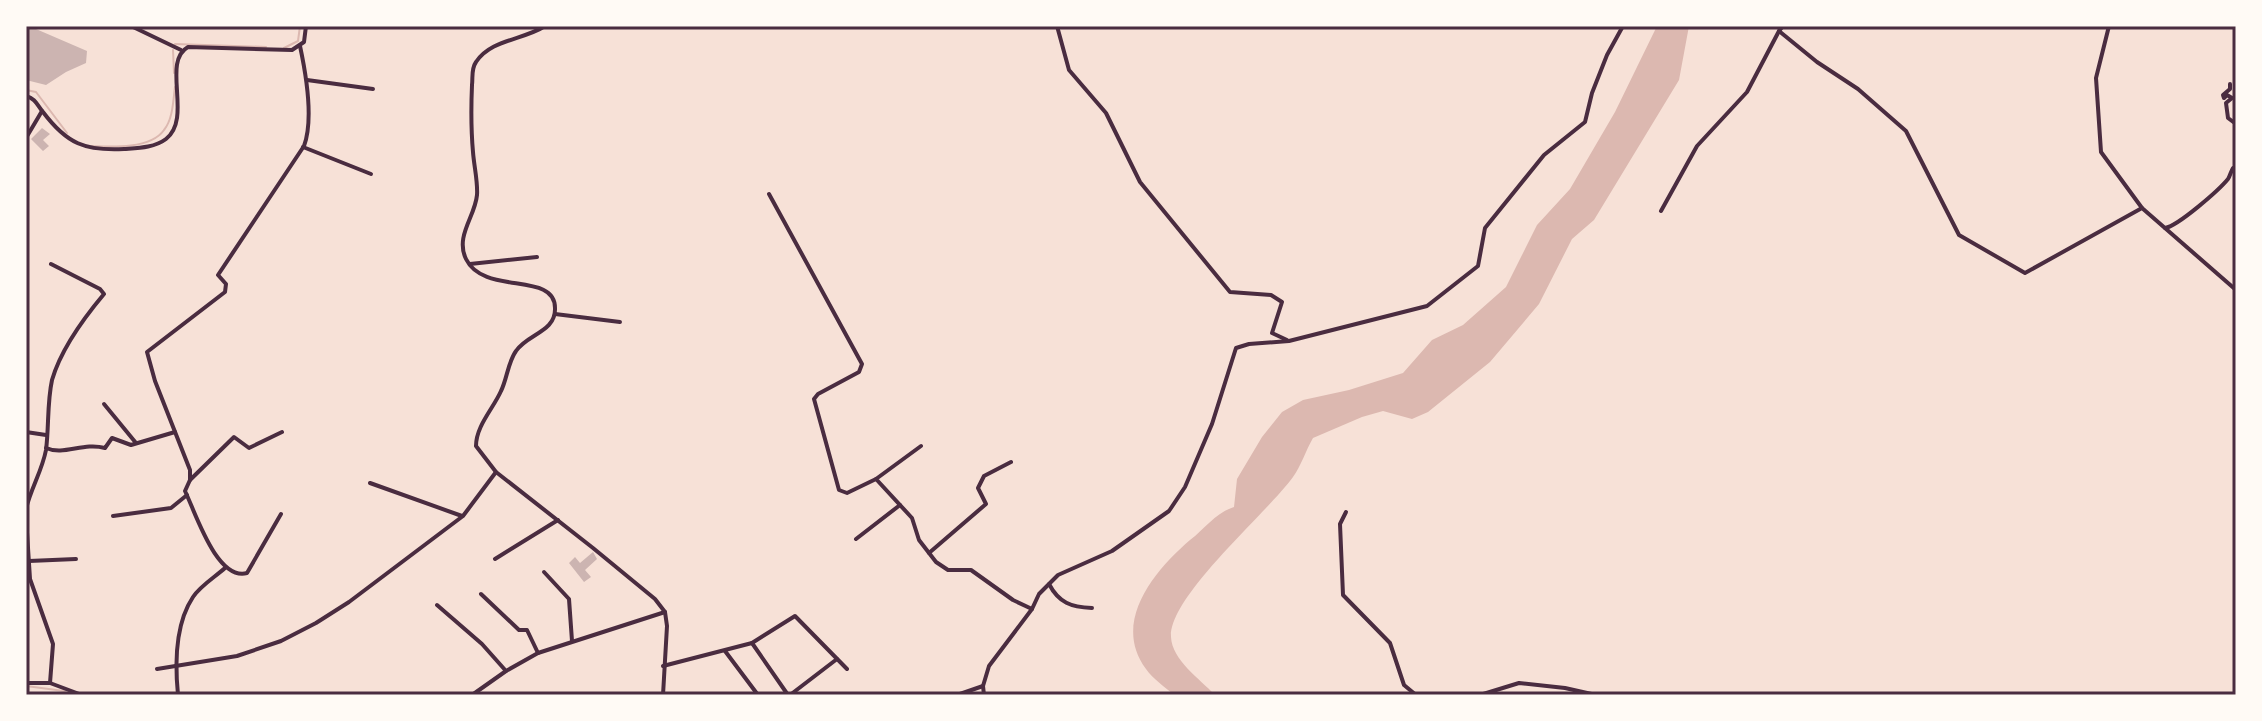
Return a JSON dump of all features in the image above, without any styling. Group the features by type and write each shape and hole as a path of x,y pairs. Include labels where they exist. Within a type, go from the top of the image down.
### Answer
{"street":[{"path":"131,26 181,50"},
{"path":"26,96 35,99 42,111 70,140 87,148 147,147 166,139 174,128 178,101 177,57 181,50 188,47 282,52 300,46 306,39 306,26"},
{"path":"545,26 491,47 473,67 470,119 477,196 464,231 463,249 479,274 492,281 524,283 550,294 555,303 555,314 548,326 516,350 501,392 478,433 478,450 496,472 647,592 665,612 663,695"},
{"path":"1057,26 1069,70 1106,113 1140,182 1230,292 1271,295 1282,302 1272,333 1289,341"},
{"path":"984,695 983,686 989,666 1049,584 1065,571 1112,551 1169,511 1185,487 1212,424 1234,351 1244,345 1289,341 1427,306 1478,266 1485,228 1544,155 1585,122 1607,55 1623,26"},
{"path":"2109,26 2096,78 2101,152 2142,208 2236,290"},
{"path":"1661,211 1697,146 1747,92 1781,28 1817,62 1858,89 1906,131 1959,235 2025,273 2142,208"},
{"path":"190,480 190,470 155,381 147,352 225,292 226,284 218,275 303,147 308,136 307,80 300,46"},
{"path":"307,80 373,89"},
{"path":"2230,84 2230,89 2223,95 2224,98 2227,95 2232,98 2226,103 2226,113 2229,120 2236,124"},
{"path":"26,138 42,111"},
{"path":"303,147 371,174"},
{"path":"2165,228 2172,227 2199,207 2236,168"},
{"path":"769,194 862,364 859,372 814,399 839,490 847,493 876,479 921,446"},
{"path":"470,264 537,257"},
{"path":"26,509 38,481 46,448 52,382 81,322 104,294 51,264"},
{"path":"555,314 620,322"},
{"path":"104,404 136,443"},
{"path":"26,432 46,435"},
{"path":"46,448 54,452 92,444 105,448 112,438 131,445 175,432"},
{"path":"281,514 249,571 238,574 225,568 217,557 185,488 234,437 249,448 282,432"},
{"path":"929,553 986,504 978,488 984,476 1011,462"},
{"path":"157,669 237,656 281,641 349,602 463,516 496,472"},
{"path":"876,479 912,518 915,534 936,562 948,570 971,570 1013,600 1032,609"},
{"path":"370,483 463,516"},
{"path":"113,516 171,508 187,495"},
{"path":"856,539 900,505"},
{"path":"1346,512 1340,524 1343,595 1390,643 1404,685 1416,695"},
{"path":"26,517 32,590 53,644 50,683"},
{"path":"495,559 558,520"},
{"path":"29,561 76,559"},
{"path":"178,695 175,666 184,615 194,596 225,568"},
{"path":"544,572 569,599 572,641"},
{"path":"1049,584 1055,595 1068,605 1092,608"},
{"path":"481,594 519,630 527,630 538,653"},
{"path":"437,605 482,644 506,671"},
{"path":"472,695 538,653 665,612"},
{"path":"663,666 752,643 797,616 847,669"},
{"path":"752,643 789,695 837,659"},
{"path":"725,651 758,695"},
{"path":"26,683 50,683 82,695"},
{"path":"1480,695 1519,683 1596,695"},
{"path":"957,695 983,686"}],"shaded area":[{"path":"1657,26 1689,26 1679,80 1594,220 1572,239 1539,304 1490,362 1428,412 1412,419 1383,411 1313,438 1293,477 1202,578 1175,620 1171,637 1176,654 1215,695 1174,695 1149,673 1136,651 1133,633 1135,615 1151,582 1190,540 1216,517 1234,507 1237,479 1262,437 1282,412 1303,400 1403,373 1432,340 1463,325 1506,287 1537,225 1570,189 1615,112"}],"building":[{"path":"29,26 87,51 86,63 46,85 26,80 26,31"},
{"path":"42,128 50,134 43,140 49,146 43,151 31,139"},
{"path":"593,552 597,559 585,570 591,577 584,582 569,563 575,557 580,563"}],"waterway":[{"path":"284,48 298,41 300,26"},
{"path":"175,44 266,47"},
{"path":"173,50 174,73"},
{"path":"92,146 131,146 158,136 169,121 175,87"},
{"path":"26,90 36,92 67,133"},
{"path":"26,686 64,691 69,695"}]}
